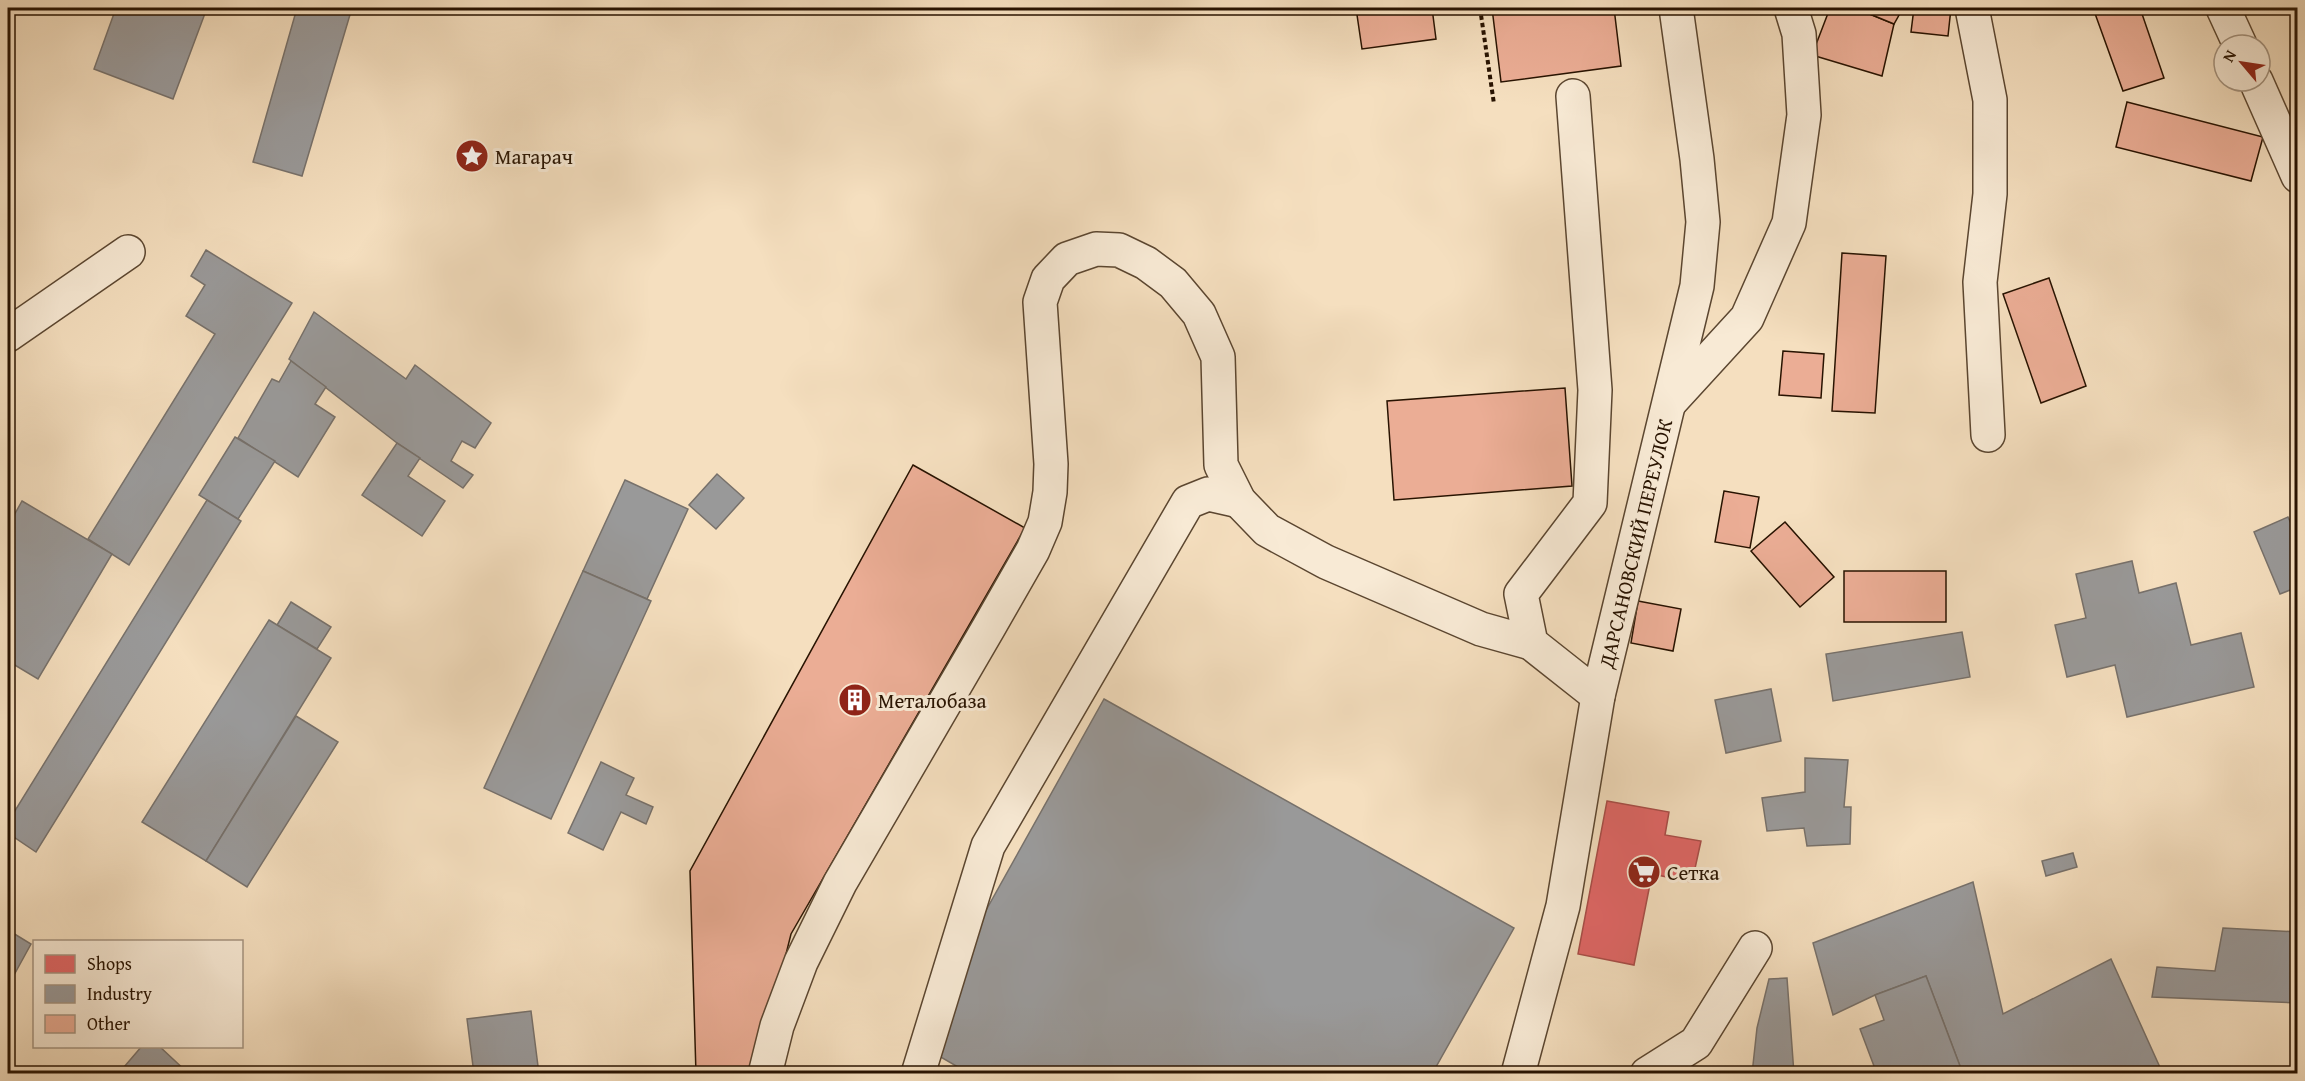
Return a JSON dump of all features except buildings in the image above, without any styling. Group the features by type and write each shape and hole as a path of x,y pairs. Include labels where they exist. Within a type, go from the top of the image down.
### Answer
{"street":[{"name":"ДАРСАНОВСКИЙ ПЕРЕУЛОК","path":"1518,1074 1563,906 1598,696 1697,286 1703,222 1697,159 1676,8"},
{"path":"1668,404 1747,318 1789,223 1804,115 1799,34 1791,8"},
{"path":"1972,8 1990,100 1990,194 1980,282 1988,435"},
{"path":"2223,8 2234,33"},
{"path":"2261,93 2298,176"},
{"path":"1531,644 1521,594 1590,503 1595,390 1573,96"},
{"path":"765,1074 777,1026 801,962 840,883 1033,550 1045,522 1050,492 1051,464 1040,302 1048,279 1067,259 1096,249 1119,250 1146,262 1173,283 1199,314 1218,357 1221,465 1239,501 1267,530 1326,562 1481,629 1531,644 1598,696"},
{"path":"8,335 129,252"},
{"path":"918,1074 988,846 1188,502 1208,494 1239,501"},
{"path":"1647,1074 1696,1043 1755,948"}],"path":[{"path":"1480,8 1494,104"}],"place":[{"name":"Магарач","path":"472,156"},
{"name":"Металобаза","path":"855,700"},
{"name":"Сетка","path":"1644,872"}]}
